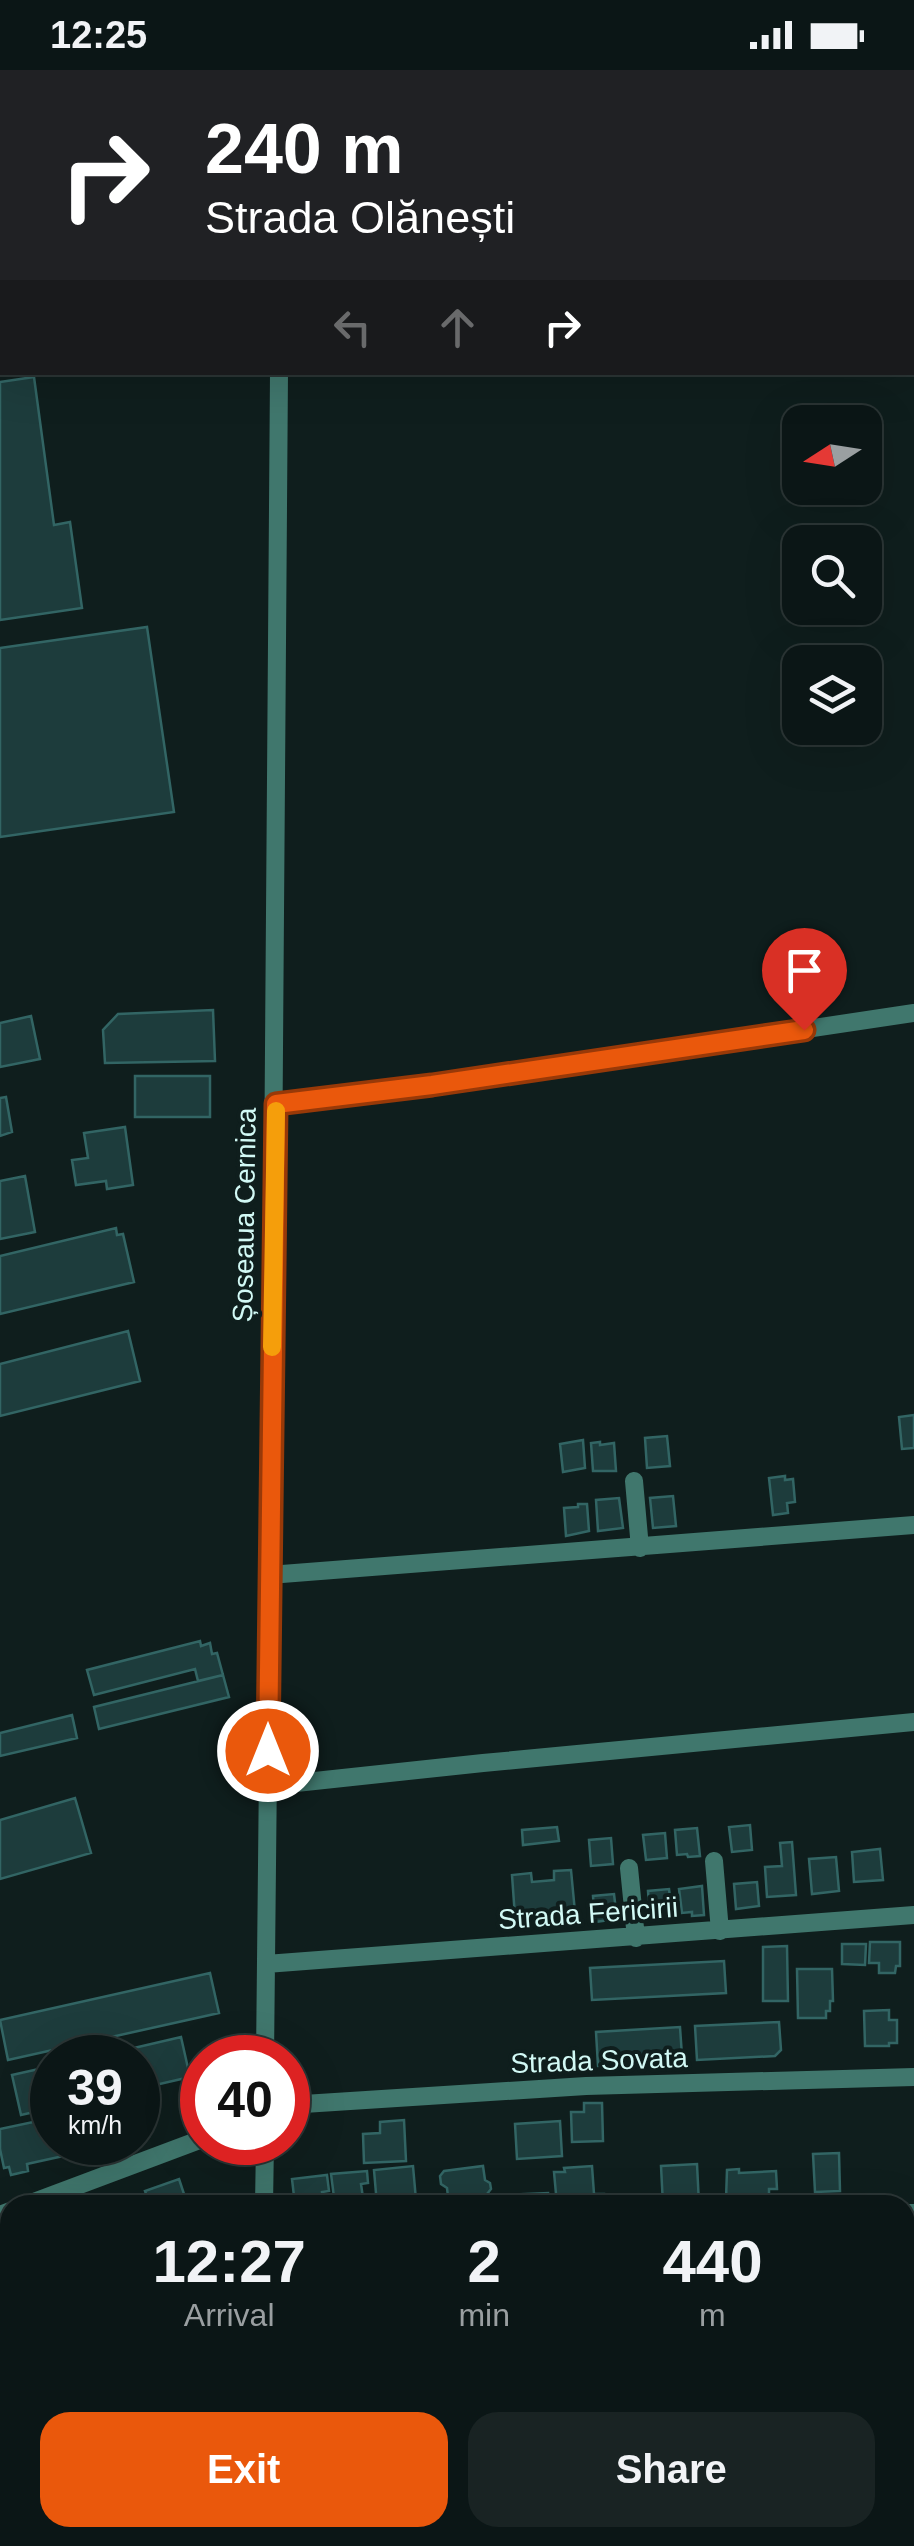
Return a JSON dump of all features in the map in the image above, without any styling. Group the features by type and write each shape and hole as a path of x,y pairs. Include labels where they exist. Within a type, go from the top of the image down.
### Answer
{"street":[{"name":"Șoseaua Cernica","path":"266,2035 279,375"},
{"path":"276,1104 432,1085 914,1013"},
{"path":"634,1480 640,1548"},
{"path":"269,1575 914,1525"},
{"path":"268,1786 914,1722"},
{"path":"714,1861 720,1930"},
{"path":"630,1868 636,1938"},
{"name":"Strada Fericirii","path":"266,1964 914,1915"},
{"name":"Strada Sovata","path":"310,2104 586,2086 914,2076"},
{"path":"53,2195 180,2147"},
{"path":"264,2195 265,2165"}],"building":[{"path":"34,377 54,525 70,522 82,608 0,620 0,382"},
{"path":"147,627 174,812 0,837 0,648"},
{"path":"213,1010 215,1061 105,1063 103,1030 118,1014"},
{"path":"31,1016 40,1059 0,1067 0,1023"},
{"path":"135,1076 210,1076 210,1117 135,1117"},
{"path":"6,1097 12,1132 0,1136 0,1098"},
{"path":"125,1127 133,1185 107,1189 106,1181 76,1185 72,1160 88,1158 84,1133"},
{"path":"25,1176 35,1232 0,1239 0,1181"},
{"path":"116,1228 117,1235 123,1234 134,1282 0,1314 0,1256"},
{"path":"128,1331 140,1381 0,1416 0,1364"},
{"path":"914,1415 914,1448 902,1449 899,1417"},
{"path":"667,1436 670,1466 647,1468 645,1438"},
{"path":"583,1440 585,1468 563,1472 560,1444"},
{"path":"591,1443 614,1443 616,1471 593,1471"},
{"path":"785,1476 785,1480 793,1479 795,1502 787,1503 788,1513 773,1515 769,1478"},
{"path":"673,1496 676,1526 653,1528 650,1498"},
{"path":"619,1498 623,1528 598,1531 596,1500"},
{"path":"587,1504 589,1531 566,1536 564,1508"},
{"path":"200,1641 201,1646 210,1643 212,1654 217,1653 223,1675 198,1681 195,1669 94,1695 87,1670"},
{"path":"223,1675 229,1697 99,1729 94,1707"},
{"path":"72,1715 77,1738 0,1756 0,1733"},
{"path":"75,1798 91,1853 0,1879 0,1820"},
{"path":"750,1825 752,1850 732,1852 729,1827"},
{"path":"557,1827 559,1841 523,1845 522,1830"},
{"path":"697,1828 700,1856 677,1855 675,1830"},
{"path":"665,1833 667,1858 646,1860 643,1835"},
{"path":"611,1838 613,1864 591,1866 589,1840"},
{"path":"792,1842 796,1895 767,1897 765,1867 782,1866 780,1843"},
{"path":"880,1849 883,1880 854,1882 852,1852"},
{"path":"836,1857 839,1891 812,1894 809,1859"},
{"path":"571,1870 575,1912 515,1917 512,1875 531,1873 532,1882 554,1880 554,1871"},
{"path":"757,1882 759,1906 736,1909 734,1884"},
{"path":"702,1886 704,1915 682,1913 679,1889"},
{"path":"669,1889 672,1914 650,1916 648,1891"},
{"path":"614,1894 617,1919 595,1922 593,1896"},
{"path":"870,1942 900,1942 900,1966 896,1966 895,1973 879,1973 879,1963 869,1963"},
{"path":"842,1944 866,1944 865,1965 842,1964"},
{"path":"787,1946 788,2001 763,2001 763,1947"},
{"path":"724,1961 726,1993 592,2000 590,1968"},
{"path":"797,1969 832,1969 833,2001 826,2018 798,2018"},
{"path":"210,1973 219,2013 120,2035 30,2035 30,2055 8,2060 0,2020"},
{"path":"889,2010 889,2020 897,2020 897,2043 865,2046 864,2011"},
{"path":"779,2022 781,2050 775,2056 697,2060 695,2026"},
{"path":"680,2027 682,2056 676,2061 598,2066 596,2032"},
{"path":"180,2037 180,2079 160,2084 160,2042"},
{"path":"30,2071 30,2113 21,2115 12,2075"},
{"path":"584,2103 602,2103 603,2141 572,2142 571,2112 584,2112"},
{"path":"404,2120 406,2161 364,2163 363,2134 380,2133 380,2122"},
{"path":"560,2121 562,2156 517,2159 515,2124"},
{"path":"30,2123 28,2171 11,2175 9,2167 4,2168 0,2129"},
{"path":"839,2153 840,2191 815,2192 813,2154"},
{"path":"697,2164 699,2195 662,2195 661,2166"},
{"path":"413,2166 416,2195 376,2195 374,2170"},
{"path":"483,2166 491,2189 487,2194 448,2195 441,2184 444,2171"},
{"path":"592,2166 594,2194 604,2195 556,2195 554,2172 565,2172 564,2168"},
{"path":"727,2170 776,2171 777,2189 769,2189 769,2195 726,2195"},
{"path":"367,2171 368,2183 361,2184 363,2195 334,2195 331,2174"},
{"path":"327,2175 329,2191 322,2195 294,2195 292,2179"},
{"path":"179,2179 184,2195 146,2195 145,2191"}],"slow traffic":[{"path":"272,1347 276,1111"}],"route":[{"path":"268,1751 276,1104 804,1030"}]}
